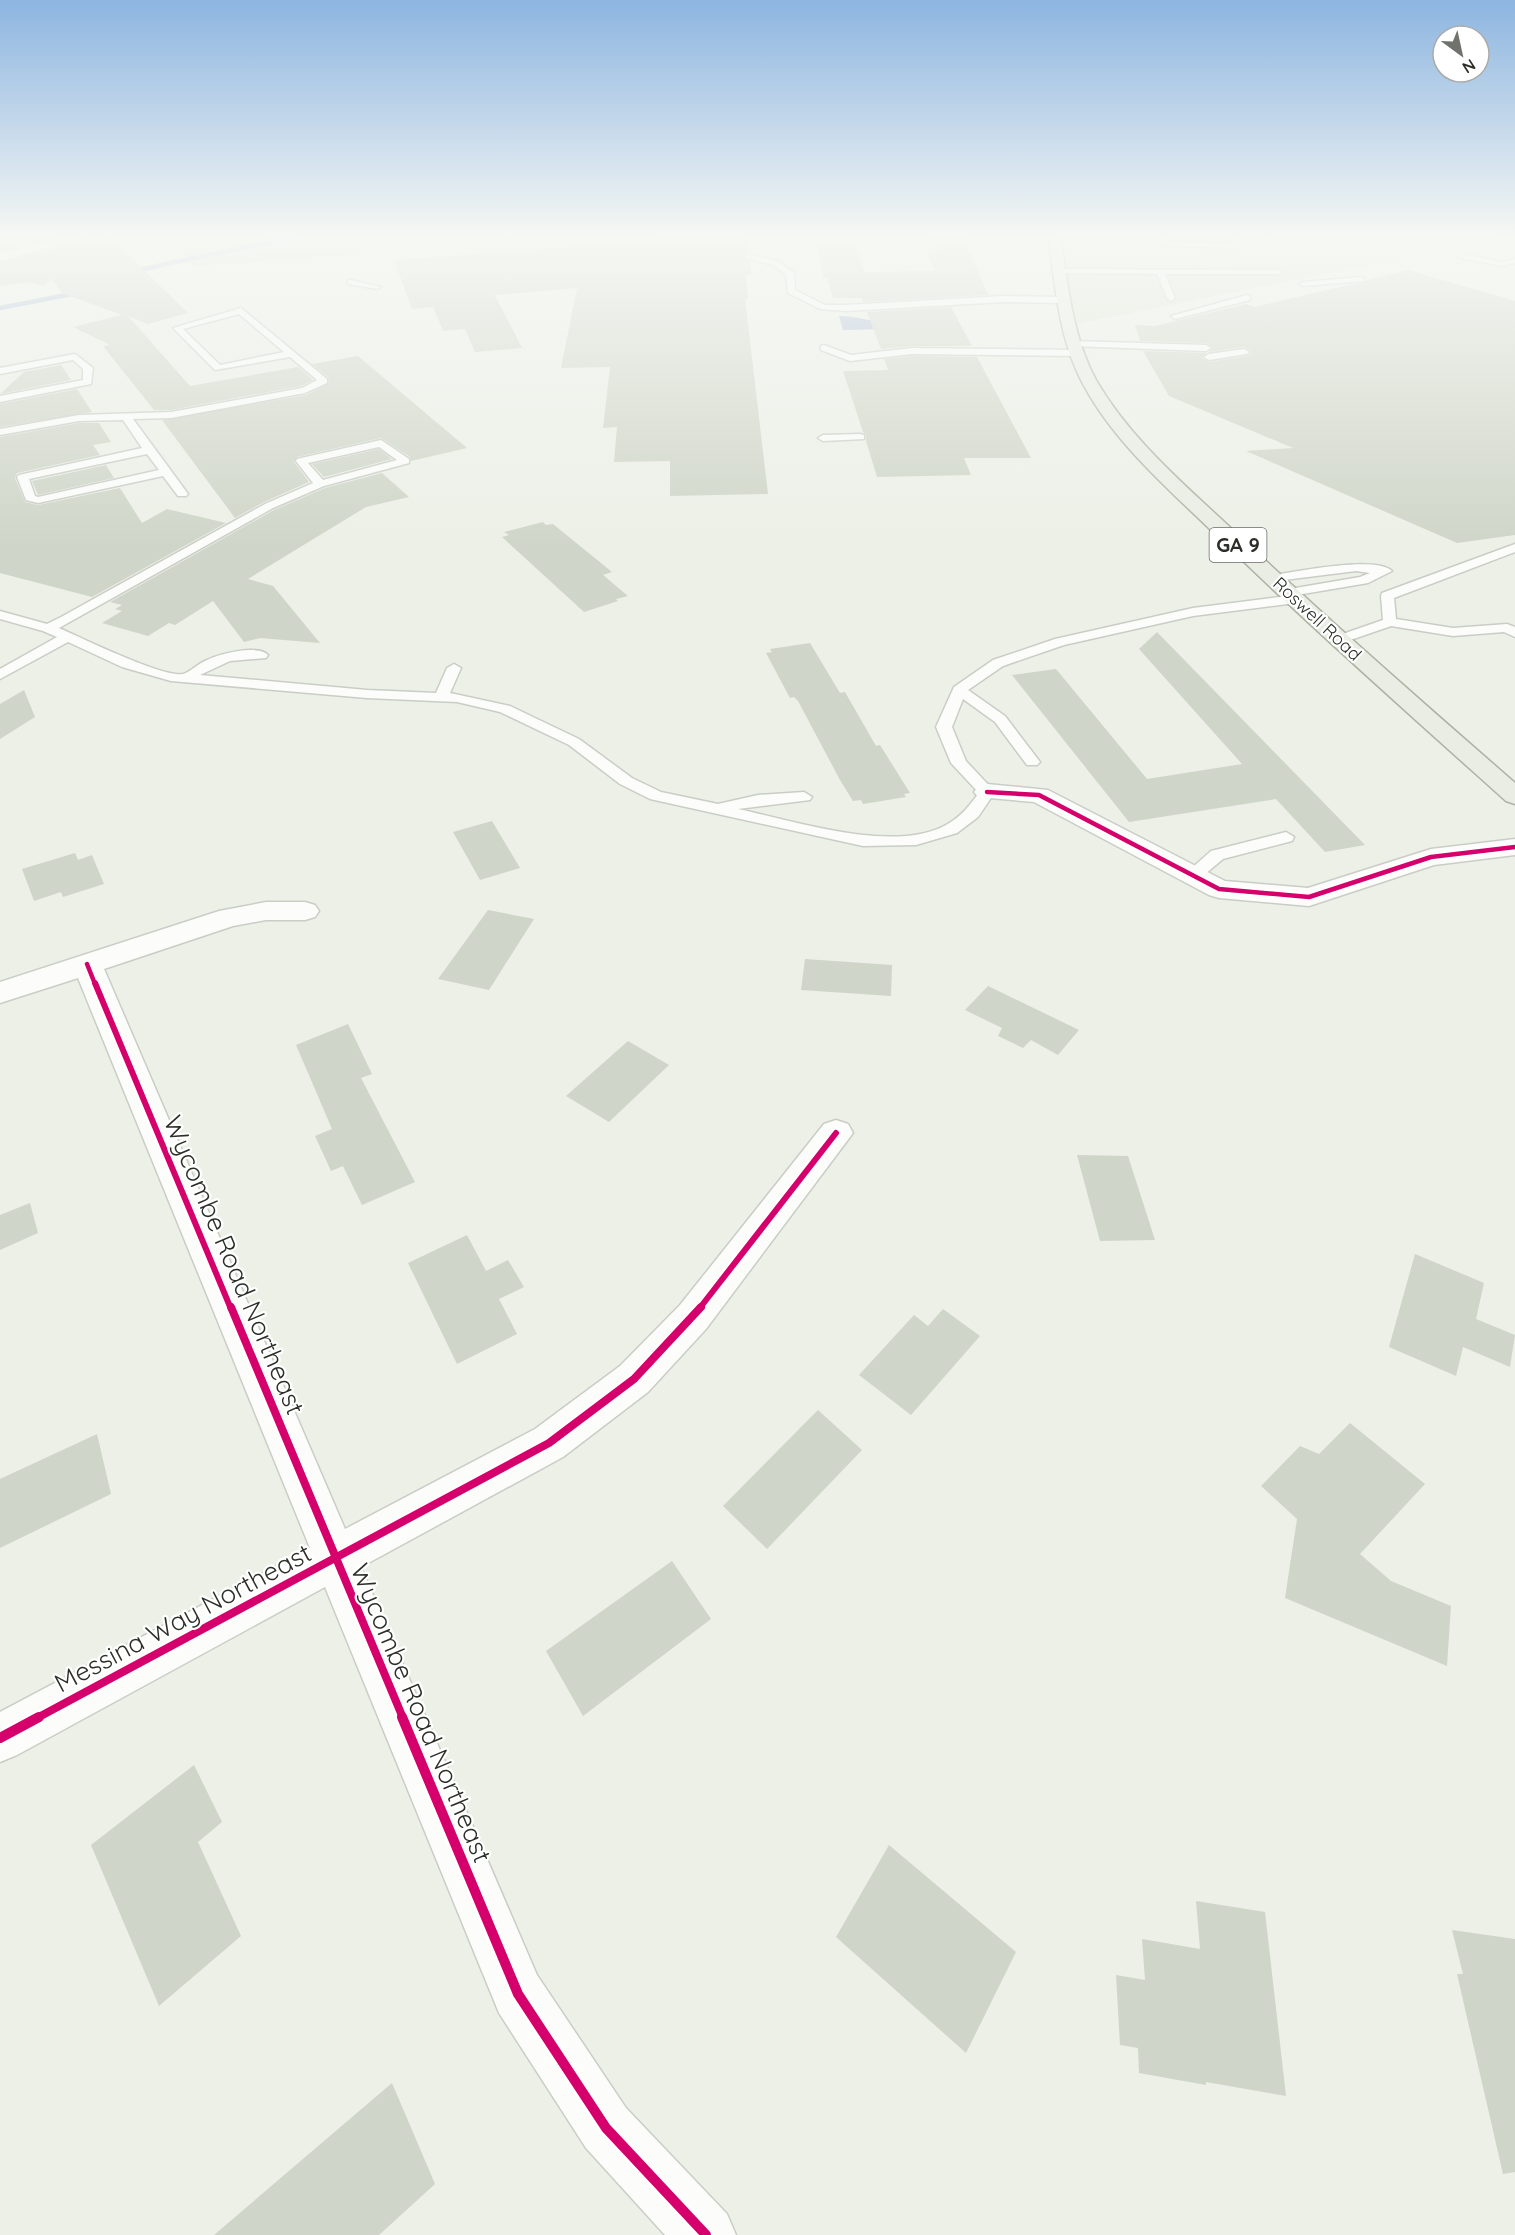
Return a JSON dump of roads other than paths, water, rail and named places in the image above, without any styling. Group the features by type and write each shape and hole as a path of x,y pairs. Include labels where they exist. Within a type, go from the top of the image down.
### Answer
{"main road":[{"name":"Roswell Road","path":"1074,339 1087,377 1104,405 1143,454 1339,640 1515,796"}],"street":[{"path":"987,792 1039,795 1219,889 1309,897 1431,857 1515,847"},
{"path":"0,993 229,918 266,911 305,911"},
{"name":"Wycombe Road Northeast","path":"87,964 518,1994 606,2128 706,2235"},
{"name":"Messina Way Northeast","path":"0,1738 549,1443 634,1379 693,1317 836,1133"}],"lane":[{"path":"189,339 218,368 289,354"},
{"path":"0,432 79,418 171,415 305,390 324,381 289,354 274,339"},
{"path":"824,348 850,358 912,351 1076,348 1244,352"},
{"path":"0,371 75,357 88,368 88,382 0,399"},
{"path":"127,417 182,494"},
{"path":"823,438 860,437"},
{"path":"48,628 269,506 320,484 405,461 381,443 301,461 320,484"},
{"path":"149,450 23,477 30,498 38,500 165,472"},
{"path":"1390,622 1387,596 1515,548"},
{"path":"0,615 69,636 150,673 184,679 367,694 457,698 505,709 574,741 626,781 656,796 862,841 916,840 951,829 972,814 987,792 959,763 944,727 959,690 998,663 1071,639 1193,612 1292,596 1364,580 1386,571 1356,567 1273,579"},
{"path":"1140,609 1193,612"},
{"path":"1071,639 1075,630 1109,616 1123,627"},
{"path":"1339,640 1390,622 1452,632 1512,628"},
{"path":"0,675 69,636"},
{"path":"184,679 207,663 224,657 243,654 261,655"},
{"path":"441,698 454,669"},
{"path":"959,690 1000,718 1032,762"},
{"path":"716,809 758,800 804,796"},
{"path":"1194,875 1217,855 1286,837"}]}
